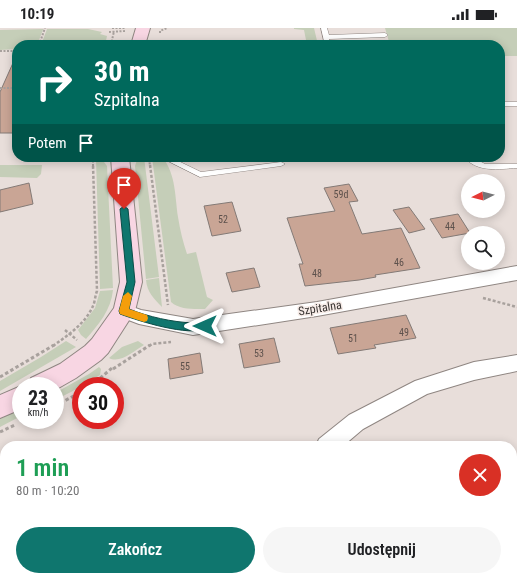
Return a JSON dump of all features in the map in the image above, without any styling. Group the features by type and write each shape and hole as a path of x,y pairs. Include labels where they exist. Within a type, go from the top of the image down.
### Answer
{"street":[{"path":"139,40 143,28"},
{"path":"57,377 93,353 100,346 124,311 131,282 120,162"},
{"name":"Szpitalna","path":"124,311 158,322 194,327 317,309 517,273"},
{"path":"333,441 356,422 422,387 474,372 517,363"},
{"path":"0,408 12,401"}],"lane":[{"path":"324,28 327,40"},
{"path":"326,37 385,35"},
{"path":"505,104 517,104"},
{"path":"174,162 200,175 281,164"},
{"path":"473,162 482,167 517,166"}],"path":[{"path":"41,40 45,28"},
{"path":"159,38 160,31 167,28"},
{"path":"112,40 115,29"},
{"path":"0,51 12,51"},
{"path":"0,88 12,88"},
{"path":"0,377 38,356 69,334 84,318 92,306 97,291 93,162"},
{"path":"150,162 167,305 174,308"},
{"path":"113,369 152,344 178,341"},
{"path":"0,432 12,426"}],"green space":[{"path":"314,28 317,40 306,40 304,30 294,29"},
{"path":"385,28 517,28 517,56 505,56 505,40 389,40"},
{"path":"43,29 39,40 12,40 12,49 0,50 0,30"},
{"path":"47,29 88,29 102,32 100,34 107,36 106,40 43,40"},
{"path":"96,162 104,162 107,166 113,288 100,289"},
{"path":"136,162 145,162 159,277 146,279 135,166"},
{"path":"153,162 165,162 167,165 173,179 178,217 187,254 196,252 207,297 213,300 205,309 183,308 171,302"},
{"path":"0,165 42,165 41,174 37,178 0,177"},
{"path":"159,278 162,307 149,292 146,280"},
{"path":"113,290 107,310 100,322 86,339 78,330 95,308 100,291"},
{"path":"66,341 76,347 24,377 12,377 12,384 0,391 0,381"},
{"path":"138,341 144,345 122,358 109,358 122,347"},
{"path":"99,367 101,369 100,375 97,377 84,377"},
{"path":"72,384 72,391 64,396 64,388"},
{"path":"12,413 12,421 0,427 0,419"}],"building":[{"path":"12,65 12,133 0,133 0,92"},
{"path":"29,183 33,204 0,212 0,190"},
{"path":"349,184 358,201 349,202 362,234 401,228 420,268 375,275 376,277 359,280 305,286 299,264 303,264 287,218 335,211 324,188"},
{"path":"232,202 241,231 212,236 204,206"},
{"path":"409,207 425,229 409,233 393,210"},
{"path":"458,214 466,226 461,226 461,235 442,238 430,219"},
{"path":"254,268 260,287 232,292 226,273"},
{"path":"406,315 416,338 374,345 376,348 338,354 330,328"},
{"path":"274,338 280,362 244,368 239,344"},
{"path":"200,353 203,373 170,379 168,359"}],"slow traffic":[{"path":"128,296 124,311 144,318"}],"route":[{"path":"124,209 131,282 124,311 139,317 165,323 194,327 205,326"}]}
